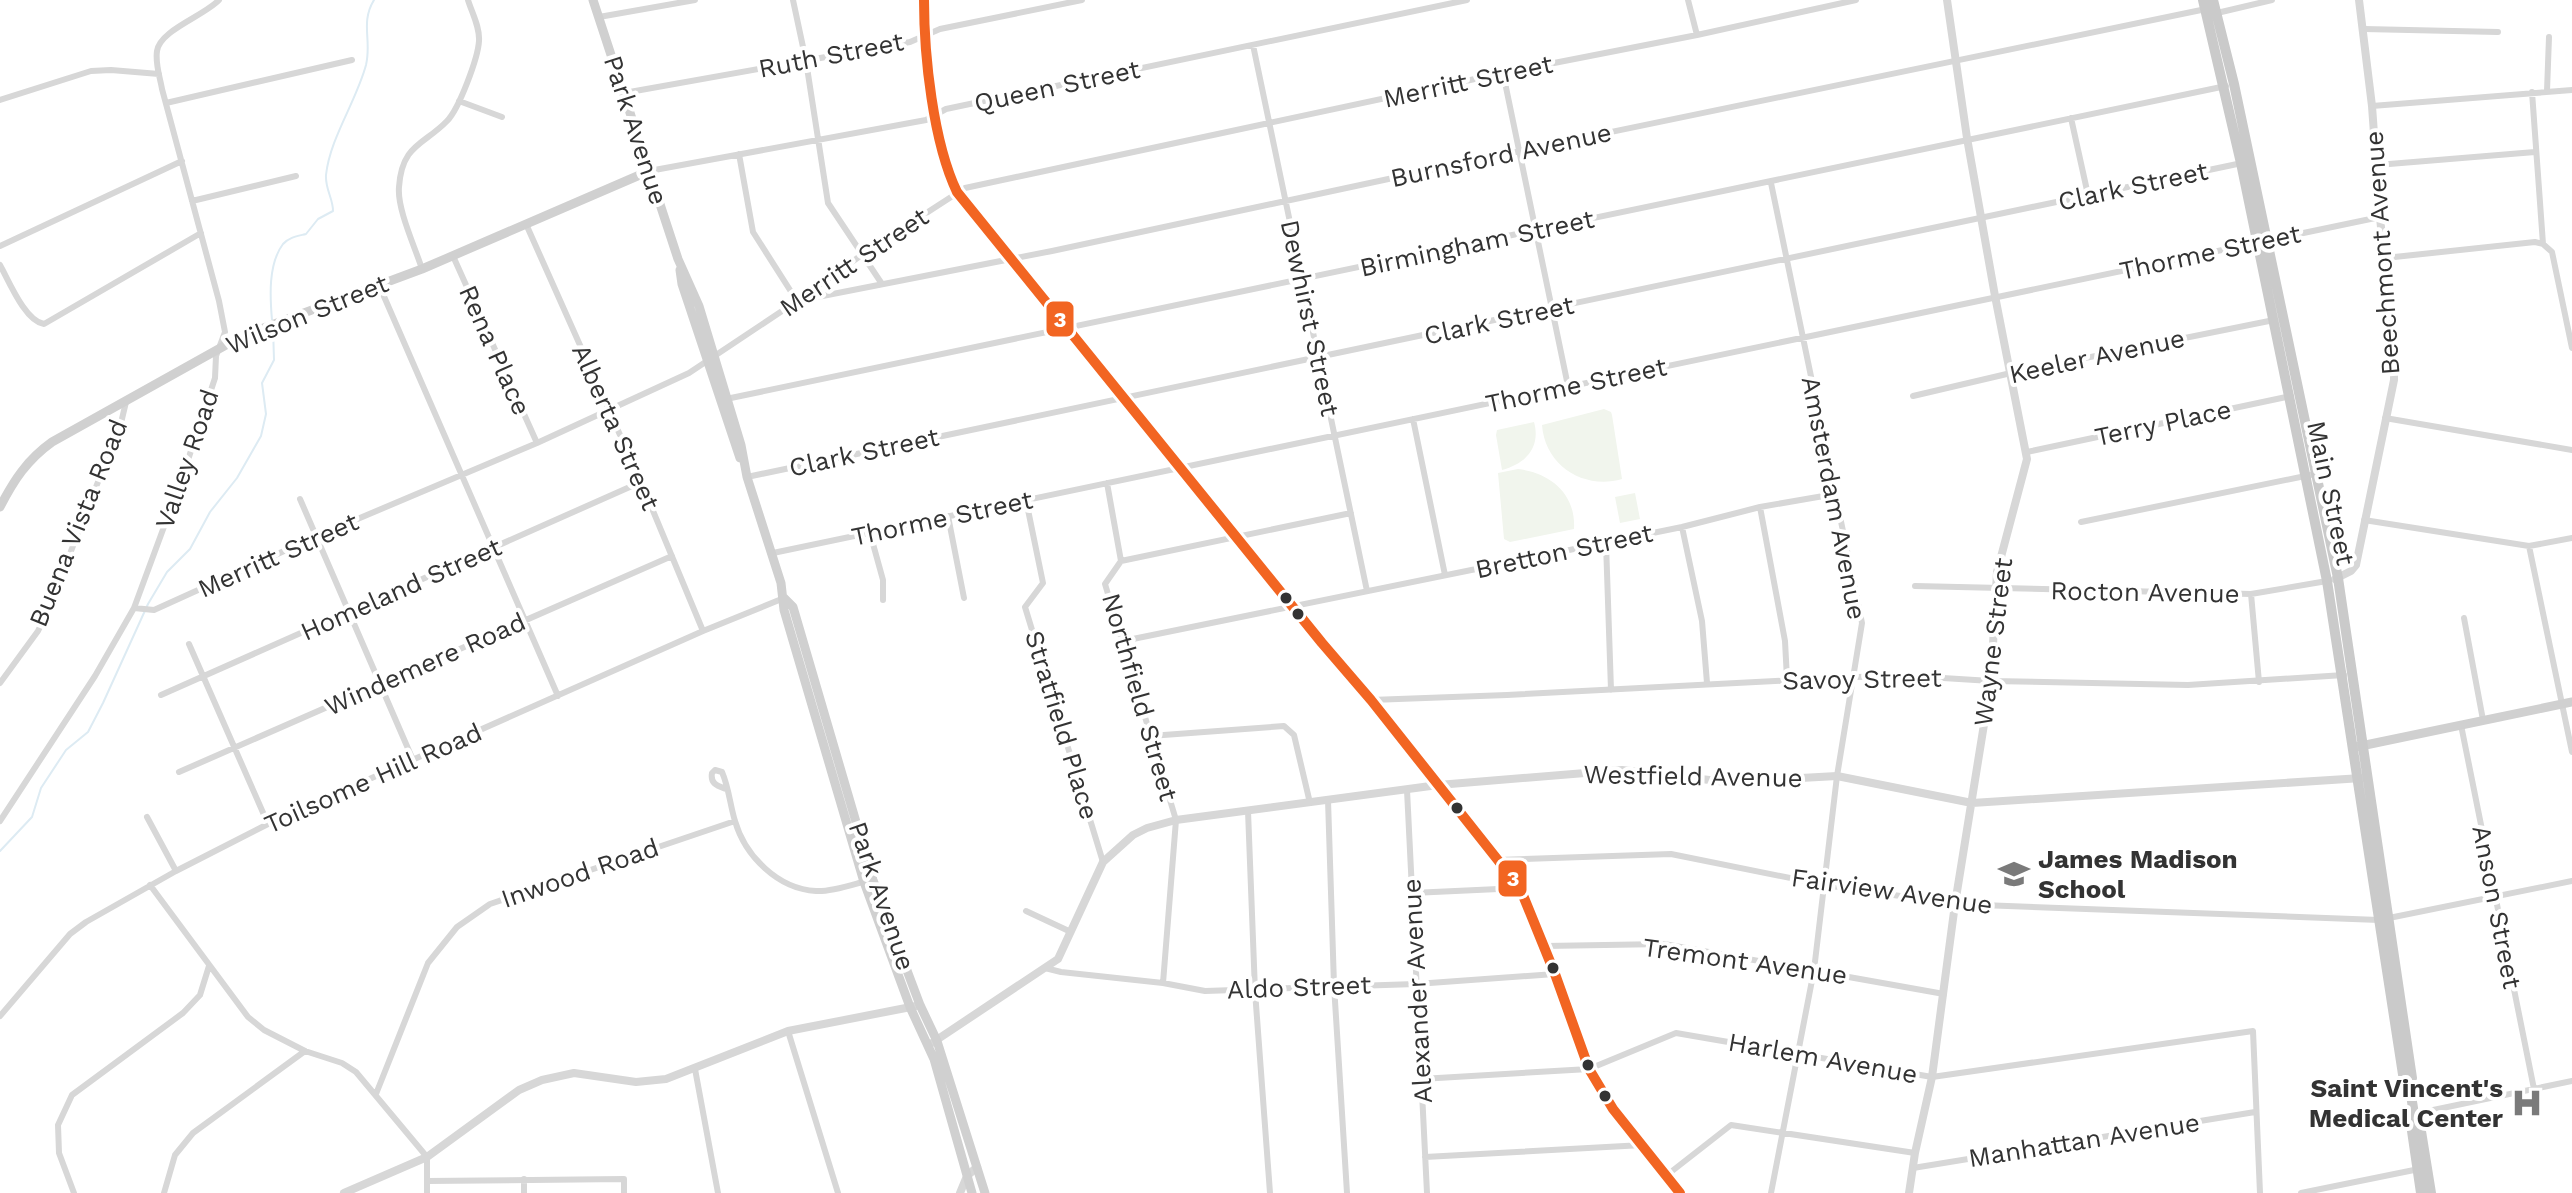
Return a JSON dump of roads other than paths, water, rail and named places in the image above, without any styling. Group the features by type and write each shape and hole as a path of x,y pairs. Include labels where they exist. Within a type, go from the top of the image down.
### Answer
{"main road":[{"name":"Park Avenue","path":"593,0 678,259 699,306 711,360 741,445 746,473 773,553 784,598 793,607 869,881 915,1006 932,1043 985,1193"},
{"path":"924,0 923,36 936,115 948,174 957,192 1520,888 1545,946 1589,1069 1613,1109 1680,1193"},
{"name":"Main Street","path":"2209,6 2229,85 2333,579 2396,998 2404,1081 2409,1083 2414,1114 2411,1124 2431,1193"},
{"name":"Wilson Street","path":"0,507 21,470 52,442 220,348 264,327 422,269 649,171"},
{"path":"2358,747 2567,703"},
{"name":"Park Avenue","path":"932,1043 972,1193"},
{"name":"Main Street","path":"2421,1193 2422,1169"}],"street":[{"name":"Valley Road","path":"0,821 136,609 215,378 225,332 166,103 157,55 162,40 212,8 219,0"},
{"path":"422,269 399,198 399,181 412,150 449,119 459,101 479,41 468,0"},
{"path":"599,17 695,0"},
{"path":"793,0 806,61 828,203 882,284"},
{"name":"Ruth Street","path":"624,93 910,42 940,29 1082,0"},
{"name":"Queen Street","path":"649,171 926,120 946,109 1467,0"},
{"path":"1688,0 1697,35"},
{"name":"Merritt Street","path":"136,609 154,610 315,537 537,443 689,373 957,192 978,184 1856,0"},
{"name":"Wayne Street","path":"1909,1193 1932,1077 1955,904 1991,681 1994,589 2027,452 1967,138 1947,0"},
{"name":"Burnsford Avenue","path":"797,301 1286,202 2209,6 2272,0"},
{"name":"Beechmont Avenue","path":"2333,579 2356,565 2394,380 2372,106 2359,0"},
{"path":"2364,29 2498,32"},
{"path":"2547,91 2549,37"},
{"name":"Dewhirst Street","path":"1253,45 1367,591"},
{"path":"166,103 352,60"},
{"path":"0,100 91,71 159,74"},
{"path":"1503,73 1568,386"},
{"name":"Birmingham Street","path":"723,400 2229,85"},
{"path":"2372,106 2572,90"},
{"path":"2532,92 2543,244"},
{"path":"459,101 502,117"},
{"path":"2071,118 2088,195"},
{"path":"2377,165 2535,152"},
{"path":"739,154 753,232 797,301"},
{"path":"0,246 182,161"},
{"name":"Clark Street","path":"746,473 1318,357 2245,162"},
{"path":"192,201 296,176"},
{"name":"Amsterdam Avenue","path":"1771,183 1862,623 1837,776 1814,970 1771,1193"},
{"name":"Thorme Street","path":"773,553 2380,217"},
{"name":"Alberta Street","path":"526,224 641,482 703,631"},
{"path":"0,265 30,317 44,324 201,233"},
{"path":"2385,258 2535,242 2543,244 2552,252 2572,348"},
{"name":"Rena Place","path":"453,256 537,443"},
{"path":"379,285 558,696"},
{"name":"Keeler Avenue","path":"1913,396 2277,319"},
{"name":"Terry Place","path":"2027,452 2294,396"},
{"name":"Buena Vista Road","path":"0,683 38,631 48,610 121,423 126,402"},
{"path":"2385,418 2571,449 2572,439"},
{"path":"1413,419 1445,575"},
{"path":"2081,522 2310,475"},
{"name":"Homeland Street","path":"161,695 641,482"},
{"name":"Northfield Street","path":"1107,483 1121,561 1105,584 1176,820"},
{"name":"Bretton Street","path":"1123,641 1606,543 1760,507 1835,494"},
{"path":"300,499 413,760"},
{"name":"Stratfield Place","path":"1026,500 1043,583 1025,607 1103,862"},
{"path":"1760,507 1785,641 1787,679"},
{"path":"1121,561 1351,513"},
{"path":"948,516 964,598"},
{"path":"2364,520 2529,546 2572,538"},
{"path":"1682,527 1702,621 1707,683"},
{"path":"870,533 883,580 883,600"},
{"path":"1606,543 1611,690"},
{"path":"2529,546 2567,703 2572,752"},
{"name":"Windemere Road","path":"179,772 672,556"},
{"name":"Rocton Avenue","path":"1915,586 2251,594 2333,579"},
{"path":"2251,594 2259,682"},
{"name":"Toilsome Hill Road","path":"0,1016 70,934 176,871 268,824 784,598"},
{"path":"2464,618 2483,720"},
{"path":"189,644 268,824"},
{"name":"Savoy Street","path":"1371,700 1853,677 2188,685 2347,675"},
{"name":"Anson Street","path":"2461,725 2534,1089"},
{"path":"1150,736 1284,726 1294,735 1310,803"},
{"name":"Westfield Avenue","path":"932,1043 1058,959 1103,862 1133,835 1176,820 1438,785 1622,770 1727,782 1837,776 1972,803 2363,778"},
{"path":"726,789 746,847 761,866 791,885 817,892 869,881"},
{"name":"Alexander Avenue","path":"1407,790 1427,1193"},
{"path":"1328,800 1334,985 1347,1193"},
{"path":"1248,811 1255,991 1270,1193"},
{"path":"147,817 176,871"},
{"path":"1163,983 1176,820"},
{"name":"Inwood Road","path":"376,1094 428,963 457,927 490,904 735,821"},
{"name":"Fairview Avenue","path":"1497,860 1671,854 1825,885 1955,904 2384,919 2572,881"},
{"path":"150,885 248,1017 264,1030 305,1051 342,1063 356,1072 376,1094 396,1123 427,1157 427,1193"},
{"path":"1412,893 1520,888"},
{"path":"1026,911 1071,932"},
{"name":"Tremont Avenue","path":"1545,946 1664,944 1944,994"},
{"path":"74,1193 59,1153 58,1125 72,1095 183,1013 200,995 209,966"},
{"name":"Aldo Street","path":"1045,968 1205,991 1416,984 1555,974"},
{"path":"344,1193 427,1157 519,1090 542,1080 574,1073 636,1082 666,1079 788,1031 915,1006"},
{"path":"788,1031 838,1193"},
{"name":"Harlem Avenue","path":"1421,1079 1589,1069 1676,1033 1932,1077 2253,1031 2255,1112"},
{"path":"164,1193 175,1155 193,1133 305,1051"},
{"path":"695,1069 718,1193"},
{"path":"2414,1114 2572,1081"},
{"path":"2255,1112 2260,1193"},
{"name":"Manhattan Avenue","path":"1913,1168 2255,1112"},
{"path":"1667,1175 1731,1125 1915,1153"},
{"path":"1425,1157 1643,1145"},
{"path":"960,1193 967,1176 977,1167"},
{"path":"2301,1193 2422,1169"},
{"path":"524,1179 524,1193"},
{"path":"427,1181 624,1179 624,1193"}],"waterway":[{"path":"272,320 271,281 278,252 285,242 306,234 318,219 333,211 326,180 328,161 366,65 367,24 374,0"},
{"path":"0,851 32,817 41,788 66,750 88,732 148,604 167,572 190,549 210,512 237,478 261,436 266,414 262,383 274,360 273,327"}],"place":[{"name":"James Madison School","path":"2014,874"},
{"name":"Saint Vincent's Medical Center","path":"2527,1103"}]}
